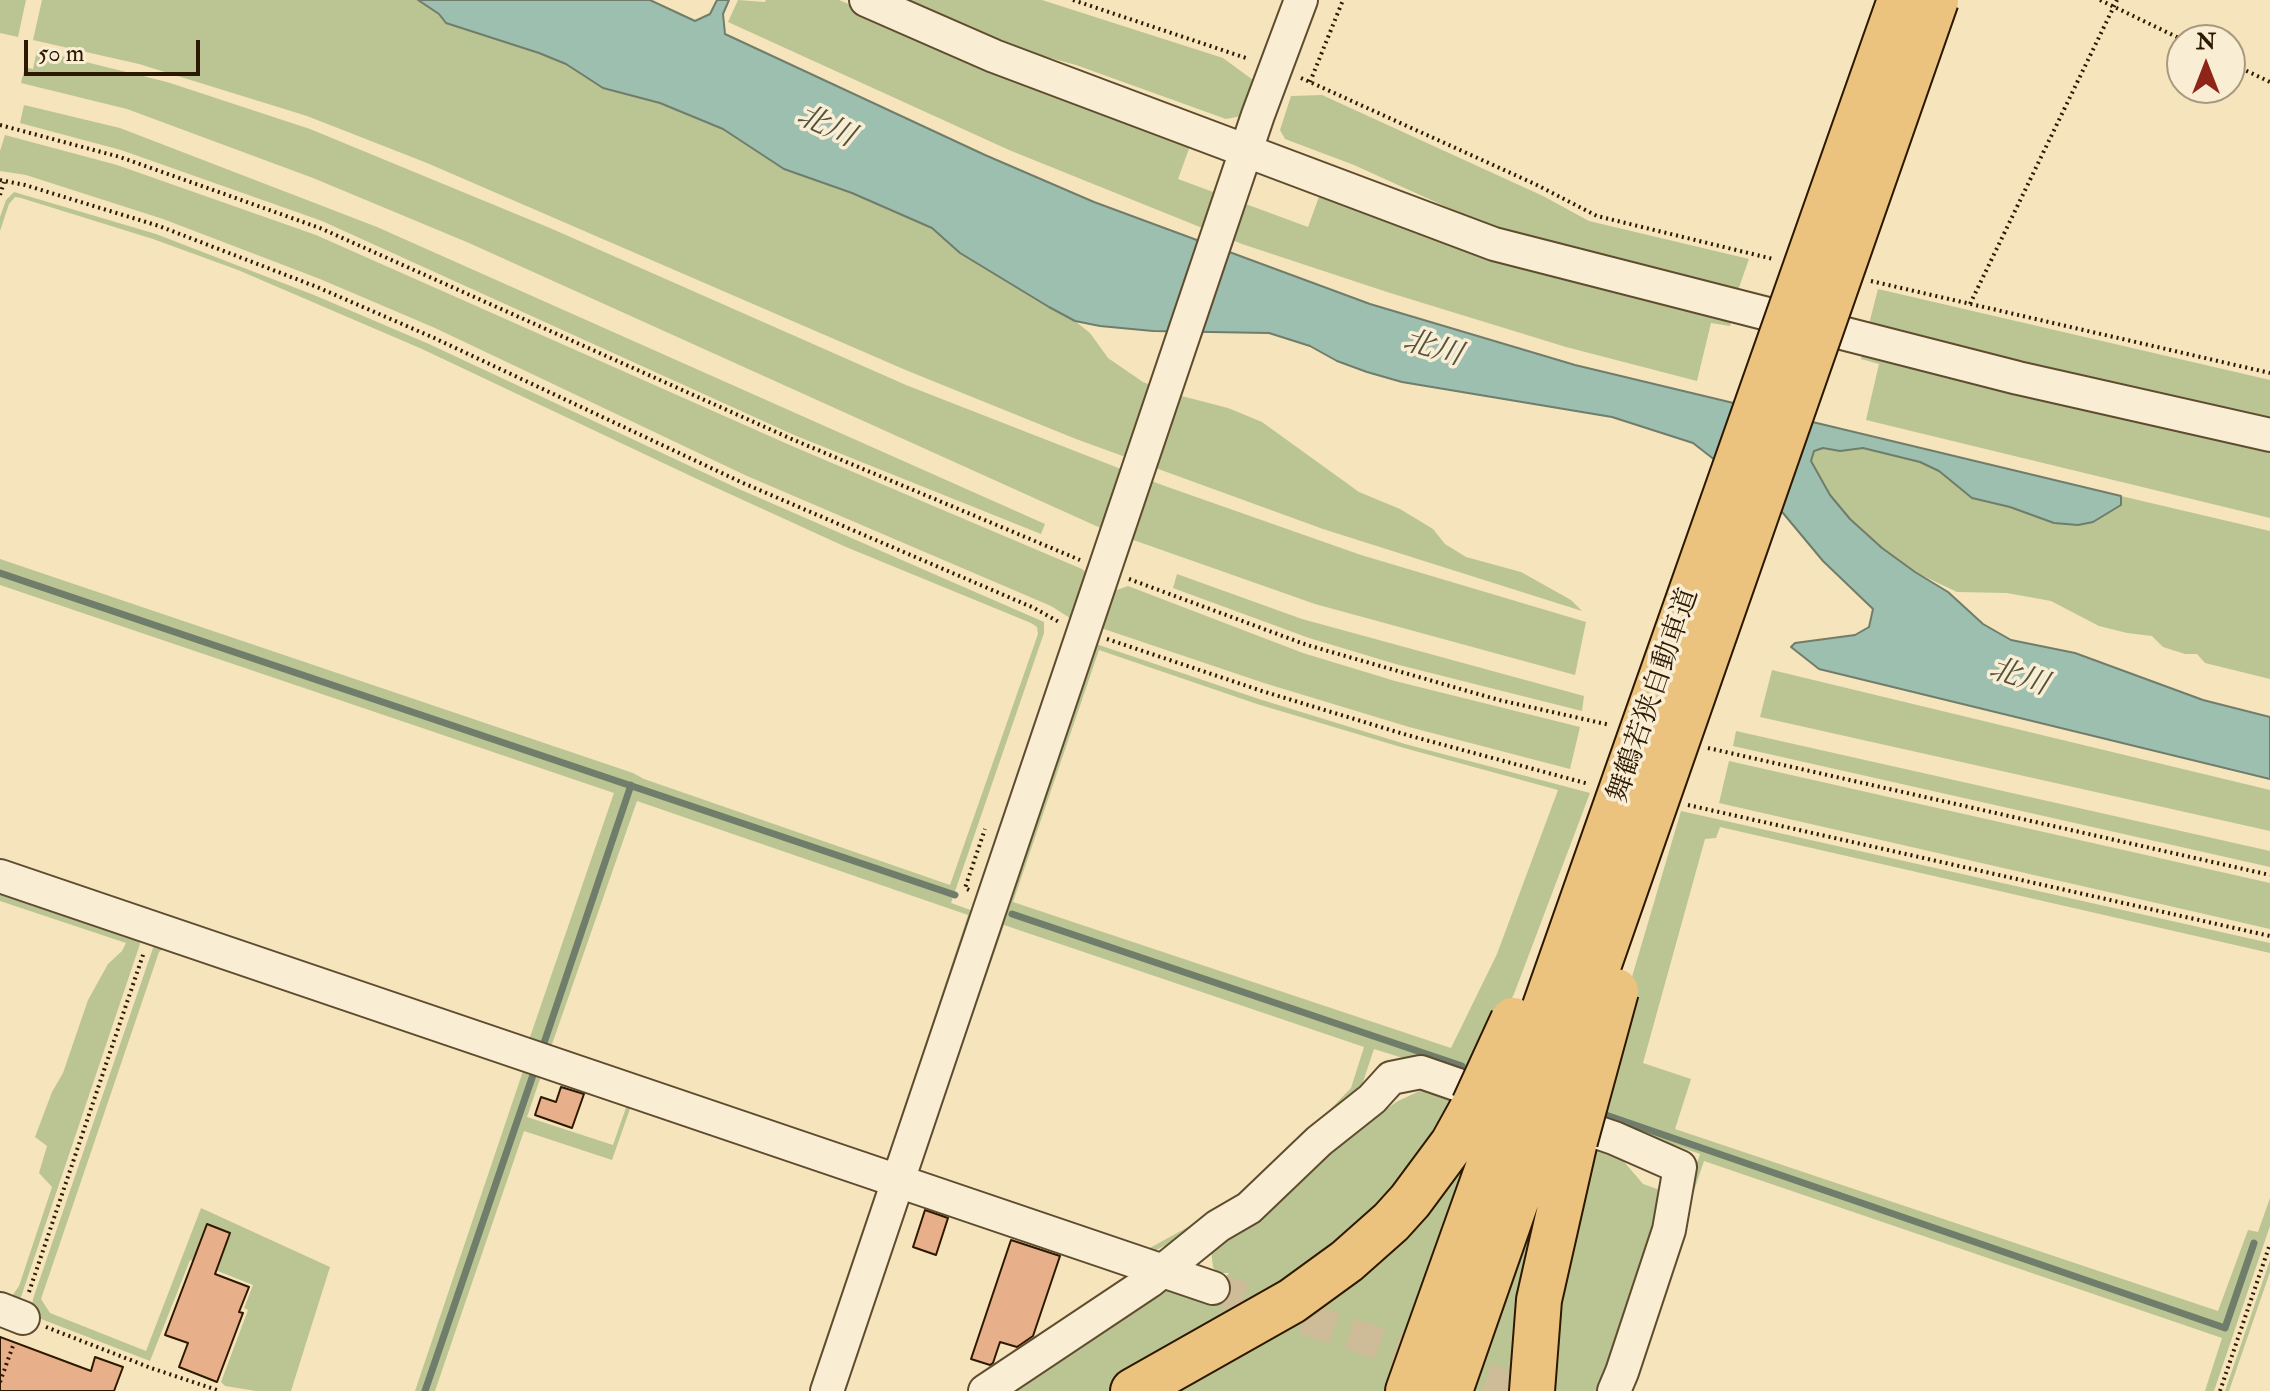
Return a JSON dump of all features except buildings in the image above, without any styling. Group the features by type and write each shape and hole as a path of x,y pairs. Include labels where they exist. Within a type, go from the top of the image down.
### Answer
{"highway":[{"path":"1532,1391 1541,1286 1524,1124 1517,1011 1675,581 1732,477 1900,0"},
{"name":"舞鶴若狭自動車道","path":"1524,1124 1725,600 1936,0"},
{"path":"1133,1391 1292,1301 1347,1261 1410,1201 1453,1143 1524,1124"},
{"path":"1408,1391 1524,1124"},
{"path":"1450,1391 1524,1124"}],"street":[{"path":"866,0 1243,162 1494,244 2018,378 2270,435"},
{"path":"827,1391 1243,162 1301,0"},
{"path":"0,876 1213,1288"},
{"path":"985,1391 1150,1281 1218,1226 1249,1208 1319,1141 1372,1099 1391,1078 1421,1072 1614,1138 1680,1167 1669,1230 1614,1391"}],"path":[{"path":"1073,0 1258,62"},
{"path":"1310,82 1343,0"},
{"path":"2100,0 2166,32"},
{"path":"1970,304 2117,0"},
{"path":"2246,71 2270,82"},
{"path":"0,125 120,157 320,228 808,446 1107,565"},
{"path":"0,195 2,181 159,226 317,287 432,337 743,483 1034,608 1065,625"},
{"path":"0,1382 12,1314 27,1297 152,927"},
{"path":"2220,1391 2270,1244"},
{"path":"12,1314 220,1391"}],"green space":[{"path":"0,0 26,0 18,37 0,33"},
{"path":"42,0 418,0 439,14 446,23 539,53 566,64 603,88 660,103 723,129 784,169 852,193 932,228 960,253 1075,321 1090,333 1108,358 1143,382 1170,393 1228,408 1262,422 1359,492 1400,509 1433,529 1445,544 1466,557 1521,572 1571,600 1582,611 1323,529 1076,439 908,371 427,163 307,116 139,64 33,40"},
{"path":"738,0 839,0 1190,146 1178,179 1308,227 1320,194 1733,315 1730,326 1711,323 1697,381 1566,347 1387,292 1242,244 1009,150 728,22"},
{"path":"894,0 1042,0 1223,58 1253,80 1242,116 1226,119 1076,65 982,39"},
{"path":"37,50 167,82 310,129 550,228 906,385 1162,485 1361,555 1586,622 1575,675 1315,604 1105,530 469,243 313,178 127,109 21,83 25,67 33,69"},
{"path":"1322,95 1543,196 1589,221 1749,259 1736,296 1497,230 1354,165 1285,139 1280,130 1291,96"},
{"path":"24,105 120,128 377,227 1045,524 1041,534 794,435 322,221 121,150 20,123"},
{"path":"5,135 117,165 316,235 792,446 1082,569 1089,575 1073,620 1051,606 747,476 435,328 320,279 163,219 26,175 0,171 0,151"},
{"path":"14,192 156,234 314,295 429,344 739,489 1044,622 1044,633 951,903 976,912 890,1166 529,1040 614,793 0,585 0,559 633,773 950,885 1038,634 1037,627 846,547 422,349 238,270 153,239 15,197 9,204 0,231 0,217 6,200","holes":["637,801 968,915 887,1161 551,1047"]},
{"path":"1878,289 2270,380 2270,425 2103,381 2051,369 2002,363 1868,328"},
{"path":"1864,348 2270,445 2270,518 1866,420 1879,364 1861,359"},
{"path":"1823,448 1840,451 1863,448 1920,462 1938,471 1972,498 2010,507 2054,523 2121,505 2121,496 2270,531 2270,679 2205,663 2197,654 2185,654 2163,647 2152,636 2099,626 2051,601 2007,593 1957,592 1915,572 1882,548 1850,519 1830,495 1810,461 1814,451"},
{"path":"1177,574 1302,619 1584,696 1582,711 1399,665 1309,638 1173,588"},
{"path":"1128,586 1303,653 1395,681 1580,727 1570,769 1409,727 1264,683 1098,627 1111,592"},
{"path":"1093,643 1405,744 1590,793 1514,994 1473,1080 1374,1049 1359,1094 1228,1212 1147,1255 912,1174","holes":["1099,650 1257,704 1558,790 1497,954 1451,1048 1013,902","1004,925 1364,1047 1351,1088 1269,1172 1226,1206 1148,1249 919,1171"]},
{"path":"1772,670 2270,790 2270,831 1760,717"},
{"path":"1736,731 2270,851 2270,867 1733,746"},
{"path":"1729,761 2270,883 2270,929 1719,803"},
{"path":"1681,811 2270,943 2270,953 1720,827 1716,838 1705,839 1643,1063 1691,1079 1675,1129 2218,1311 2248,1230 2258,1232 2270,1198 2270,1226 2214,1391 2205,1391 2222,1338 1704,1161 1627,1391 1621,1391 1700,1154 1621,1126 1590,1119"},
{"path":"0,886 138,936 140,944 21,1297 14,1304 0,1302 0,1292 12,1296 19,1286 52,1187 39,1173 47,1146 35,1137 52,1092 63,1073 88,1000 108,964 126,943 0,901"},
{"path":"158,942 543,1070 527,1117 613,1145 629,1099 882,1187 814,1391 810,1391 876,1195 875,1189 631,1106 612,1160 524,1131 435,1391 415,1391 523,1071 164,948 159,952 41,1299 50,1313 146,1351 201,1208 330,1267 291,1391 256,1391 225,1386 221,1382 248,1310 244,1308 253,1285 190,1260 150,1361 36,1317 32,1309 33,1299 153,948"},
{"path":"1424,1089 1467,1096 1387,1211 1230,1323 1108,1391 995,1391 1160,1280 1206,1301 1229,1273 1217,1273 1211,1250 1310,1162 1398,1101"},
{"path":"1587,1142 1620,1157 1643,1184 1660,1190 1665,1196 1603,1391 1543,1391"},
{"path":"1545,1162 1519,1391 1466,1391"},
{"path":"1465,1163 1468,1167 1392,1391 1158,1391"},
{"path":"2270,1260 2270,1272 2229,1391 2225,1391"}],"water":[{"name":"北川","path":"418,0 650,0 695,21 710,14 717,0 729,0 723,14 725,34 1094,202 1370,304 1575,365 2121,496 2121,505 2093,522 2078,525 2054,523 2010,507 1972,498 1939,471 1920,462 1863,448 1840,451 1823,448 1814,451 1811,461 1830,495 1850,519 1882,548 1948,592 1983,624 2011,640 2075,653 2203,700 2270,717 2270,779 1819,669 1791,647 1795,643 1855,635 1869,627 1873,609 1823,561 1783,513 1693,443 1612,417 1402,382 1337,361 1310,346 1269,333 1153,331 1075,321 960,253 932,228 852,193 784,169 723,129 660,103 603,88 566,64 539,53 446,23 439,14"}],"waterway":[{"path":"0,573 955,895"},
{"path":"544,1043 631,785"},
{"path":"1012,914 1462,1066"},
{"path":"425,1391 534,1072"},
{"path":"1597,1112 2225,1328 2254,1243"}],"tunnel":[{"path":"1213,1288 1522,1391"}]}
